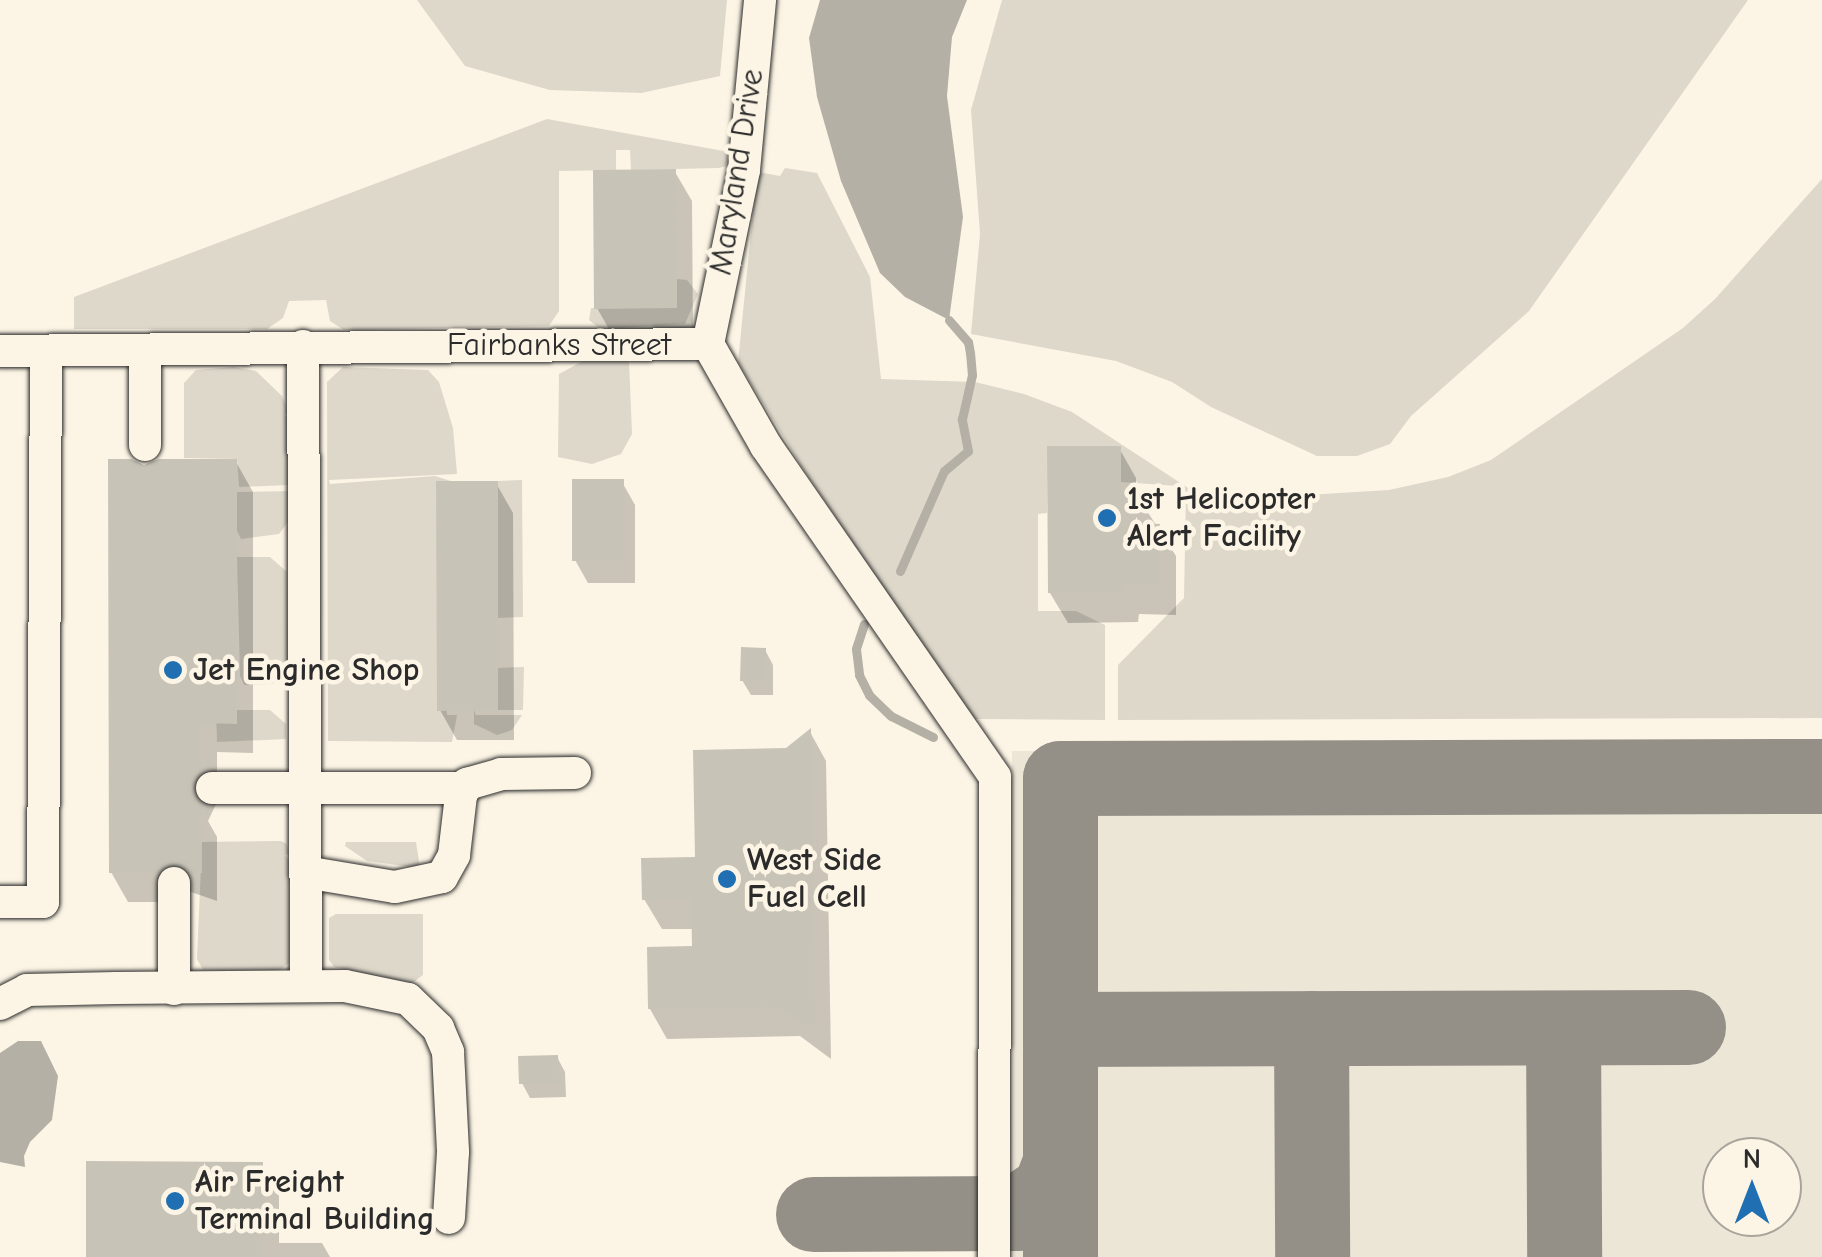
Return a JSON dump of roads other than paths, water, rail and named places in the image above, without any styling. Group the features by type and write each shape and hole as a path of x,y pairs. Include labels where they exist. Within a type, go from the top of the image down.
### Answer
{"street":[{"name":"Maryland Drive","path":"708,344 744,170 760,0"},
{"name":"Fairbanks Street","path":"0,351 708,344 766,446 995,777 994,1257"},
{"path":"303,346 306,986"},
{"path":"145,350 145,445"},
{"path":"0,902 43,902 46,351"},
{"path":"212,788 465,788 501,774 575,773"},
{"path":"304,872 395,887 442,877 454,855 465,788"},
{"path":"174,883 174,989"},
{"path":"0,1004 28,990 306,986 345,986 408,999 438,1028 448,1052 453,1152 450,1218"}],"waterway":[{"path":"900,571 944,471 968,451 962,419 972,375 970,353 968,342 949,320"},
{"path":"864,624 856,649 859,675 869,695 891,716 933,737"}],"place":[{"name":"1st Helicopter Alert Facility","path":"1107,518"},
{"name":"Jet Engine Shop","path":"173,670"},
{"name":"West Side Fuel Cell","path":"727,879"},
{"name":"Air Freight Terminal Building","path":"175,1201"}]}
